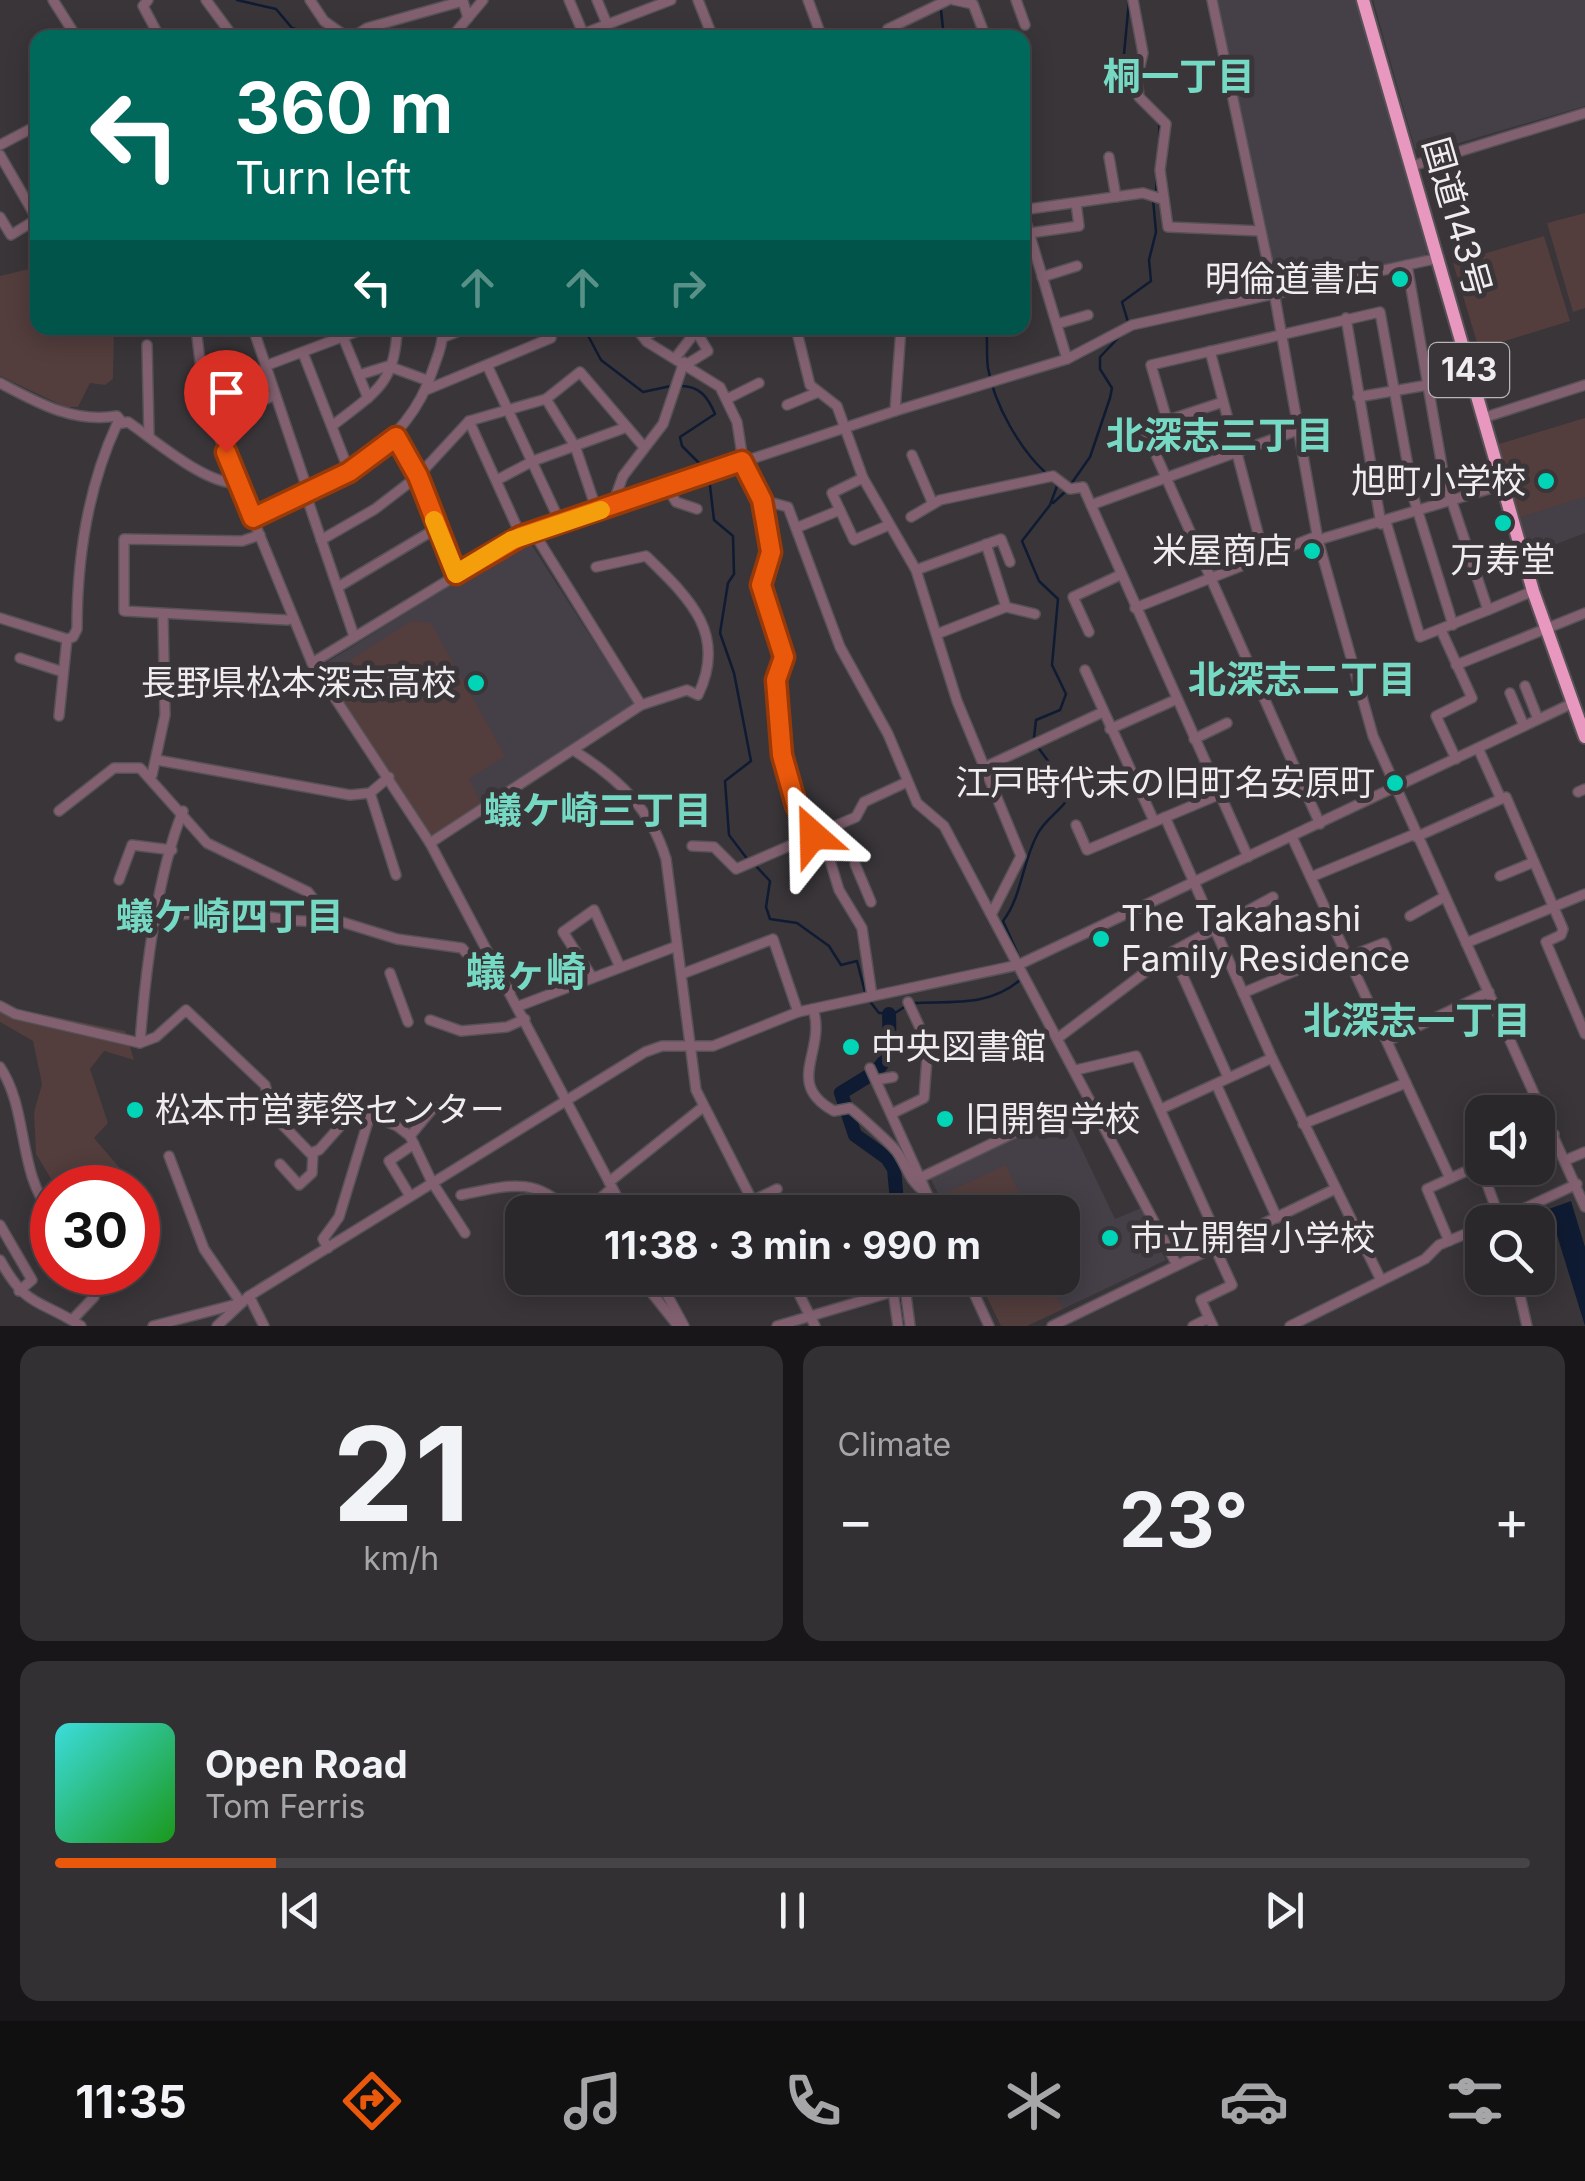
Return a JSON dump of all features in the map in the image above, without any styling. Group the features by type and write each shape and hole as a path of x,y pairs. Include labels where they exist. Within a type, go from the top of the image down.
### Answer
{"highway":[{"name":"国道143号","path":"1364,0 1534,591 1585,736"}],"street":[{"path":"53,0 70,30"},
{"path":"148,0 143,6 156,30"},
{"path":"206,0 228,30"},
{"path":"310,0 324,21 337,30"},
{"path":"458,30 483,0"},
{"path":"569,0 582,30"},
{"path":"597,0 607,24"},
{"path":"591,30 672,0"},
{"path":"698,0 709,30"},
{"path":"808,0 819,30"},
{"path":"888,30 937,2 951,0 975,1 984,30"},
{"path":"1016,0 1025,26"},
{"path":"1133,0 1143,53 1138,74 1139,97 1166,124 1160,170 1168,228 1262,231"},
{"path":"1212,0 1274,292 1317,538 1373,736 1393,790 1536,1095"},
{"path":"363,30 463,1 468,18"},
{"path":"1412,166 1585,113"},
{"path":"0,145 30,129"},
{"path":"0,155 30,207"},
{"path":"1109,157 1116,197"},
{"path":"1030,209 1143,193 1162,199"},
{"path":"1067,360 1030,234 1079,226 1076,203"},
{"path":"0,216 10,236 30,223"},
{"path":"312,663 521,536 844,428 1067,360 1129,326 1439,258"},
{"path":"1407,265 1444,478 1488,610"},
{"path":"1042,277 1077,266"},
{"path":"1167,420 1151,365 1380,312 1419,512 1453,625"},
{"path":"1057,324 1088,315"},
{"path":"1346,318 1383,523 1420,636 1534,591"},
{"path":"197,335 201,382 213,422 312,663 430,843 616,1195"},
{"path":"255,335 354,636"},
{"path":"266,366 346,335"},
{"path":"332,426 368,398 394,368 397,335"},
{"path":"253,518 349,472 396,437 428,386 442,335"},
{"path":"359,376 394,368 428,386 551,338 548,335"},
{"path":"648,335 644,337 720,386 736,422 742,461 762,500 771,552 761,585 784,657 776,680 782,755 796,805 824,846 839,890 862,928 869,997"},
{"path":"612,506 623,476 663,424 694,335"},
{"path":"682,361 708,351 700,335"},
{"path":"797,335 805,376 816,393 837,406 863,478 916,570 957,702 1021,856 992,913"},
{"path":"895,412 900,335"},
{"path":"343,337 368,398"},
{"path":"148,345 149,436"},
{"path":"1210,351 1264,556"},
{"path":"303,352 349,472"},
{"path":"486,365 561,524"},
{"path":"321,540 376,508 418,476 469,421 546,399 580,372 644,447"},
{"path":"0,383 55,412 92,419 117,416 200,474 225,484 238,484"},
{"path":"727,399 759,383"},
{"path":"1483,418 1585,384"},
{"path":"1358,397 1428,385"},
{"path":"787,405 816,393"},
{"path":"213,422 275,394"},
{"path":"546,399 575,446 597,511"},
{"path":"1223,402 1144,428 1320,824"},
{"path":"469,421 521,536"},
{"path":"60,716 66,639 77,629 77,561 104,456 122,422"},
{"path":"496,480 533,460 627,427"},
{"path":"1092,505 1298,430"},
{"path":"396,437 418,476 456,574"},
{"path":"912,456 933,504"},
{"path":"863,478 832,493 854,540 889,526"},
{"path":"911,517 933,504 1050,478 1070,488 1083,487 1248,857"},
{"path":"1135,608 1317,538 1383,523 1502,484"},
{"path":"667,487 676,502 697,509"},
{"path":"762,500 788,507 833,630 888,734 907,782 922,809 944,826 1177,1264"},
{"path":"796,528 840,510"},
{"path":"338,587 437,528"},
{"path":"534,533 642,705"},
{"path":"260,535 242,542 124,540 124,612 288,620"},
{"path":"916,570 1001,539 1010,562"},
{"path":"986,544 1006,607"},
{"path":"430,843 642,705 687,690 698,694 708,674 702,618 684,592 646,556 596,567"},
{"path":"1089,632 1072,596 1120,575"},
{"path":"938,634 1006,607 1035,614"},
{"path":"1456,665 1585,613"},
{"path":"152,776 165,715 163,614"},
{"path":"0,618 66,639"},
{"path":"1442,630 1472,698 1436,716 1456,759"},
{"path":"20,658 63,672"},
{"path":"1085,670 1154,822"},
{"path":"1525,686 1538,720"},
{"path":"1510,693 1524,726"},
{"path":"1110,729 1175,700"},
{"path":"217,1326 245,1299 653,1049 713,1046 798,1012 1022,969 1194,882 1573,703"},
{"path":"985,766 1103,712"},
{"path":"1194,739 1227,723"},
{"path":"1478,748 1501,800"},
{"path":"573,750 617,781 656,824 666,859 696,1090 749,1195"},
{"path":"157,760 304,783 334,793 370,793 389,777"},
{"path":"59,811 114,768 128,765 152,776 207,843 308,892 328,918"},
{"path":"692,846 714,847 736,869 856,816 864,802 907,782"},
{"path":"370,793 396,875"},
{"path":"1076,824 1087,850 1218,794"},
{"path":"1311,878 1506,797 1563,929 1561,936 1546,942 1585,1034"},
{"path":"140,1043 144,984 183,811"},
{"path":"1165,817 1272,1058 1381,1280"},
{"path":"1292,837 1450,1178"},
{"path":"119,880 132,845 172,850"},
{"path":"1500,876 1534,862"},
{"path":"855,864 871,902"},
{"path":"1466,943 1585,894"},
{"path":"1410,916 1444,896"},
{"path":"1058,1038 1172,952 1273,897"},
{"path":"592,978 562,932 594,910 620,967"},
{"path":"158,916 234,911 276,922 290,917 328,918 397,939 462,948 494,986 511,990"},
{"path":"682,974 773,939 798,1012"},
{"path":"1243,993 1384,943 1388,954"},
{"path":"519,1006 677,946"},
{"path":"1172,952 1228,1078"},
{"path":"390,973 408,1022"},
{"path":"1387,1041 1490,992"},
{"path":"892,1113 924,1098 928,1046 909,1004"},
{"path":"0,1006 15,1014 140,1043 156,1037 186,1010 265,1084 274,1116 314,1153"},
{"path":"814,1009 817,1035 806,1072 814,1096 826,1107 846,1109 896,1149 911,1182 925,1192"},
{"path":"430,1020 462,1031 508,1027 525,1019"},
{"path":"1076,1070 1136,1056 1161,1110 1232,1286 1200,1300 1211,1322 1194,1326"},
{"path":"1161,1110 1272,1058"},
{"path":"0,1067 9,1084 30,1167"},
{"path":"870,1068 926,1195"},
{"path":"876,1080 892,1077"},
{"path":"0,1094 9,1084"},
{"path":"1216,1084 1278,1218"},
{"path":"1303,1124 1406,1084"},
{"path":"410,1196 389,1162 412,1140 434,1107"},
{"path":"603,1195 704,1107"},
{"path":"920,1178 1064,1109"},
{"path":"328,1248 323,1240 339,1217 370,1115"},
{"path":"280,1164 299,1185 312,1173 314,1153 342,1124 370,1115 412,1140 432,1182 465,1233"},
{"path":"1555,1136 1585,1208"},
{"path":"1566,1160 1585,1152"},
{"path":"168,1156 204,1250 264,1326"},
{"path":"1449,1241 1427,1188 1465,1172"},
{"path":"1534,1205 1577,1184"},
{"path":"461,1194 536,1186 554,1195"},
{"path":"764,1195 777,1189"},
{"path":"1052,1326 1335,1189"},
{"path":"0,1225 32,1280 16,1288 0,1288"},
{"path":"1290,1326 1465,1235"},
{"path":"0,1260 16,1288 33,1304 77,1323 93,1295"},
{"path":"653,1295 676,1325"},
{"path":"665,1295 676,1325"},
{"path":"799,1295 813,1321"},
{"path":"776,1326 813,1321 883,1295"},
{"path":"898,1326 899,1295"},
{"path":"901,1295 910,1326"},
{"path":"975,1295 989,1326"},
{"path":"1520,1295 1527,1326"},
{"path":"153,1326 245,1299"},
{"path":"1079,1312 1086,1326"}],"shaded area":[{"path":"1216,0 1356,0 1428,250 1425,256 1281,285 1276,282"},
{"path":"1373,0 1585,0 1585,106 1425,153 1415,149"},
{"path":"1585,213 1585,308 1573,312 1547,223"},
{"path":"1544,236 1570,321 1479,349 1453,263"},
{"path":"30,269 30,335 114,335 113,379 105,385 90,383 78,407 65,407 0,376 0,276"},
{"name":"旭町小学校","path":"1585,418 1585,533 1528,555 1496,445"},
{"name":"旭町小学校","path":"1585,418 1585,497 1518,518 1496,445"},
{"name":"長野県松本深志高校","path":"527,538 633,702 632,708 432,837 321,666"},
{"path":"411,621 431,623 505,756 469,779 482,805 432,837 327,675"},
{"path":"0,1012 27,1021 46,1015 125,1031 134,1060 104,1051 90,1069 108,1123 94,1138 117,1165 43,1165 36,1154 34,1112 42,1084 33,1041 0,1022"},
{"name":"市立開智小学校","path":"1065,1114 1115,1219 1141,1208 1166,1260 1027,1326 1001,1326 986,1295 1080,1295 1080,1195 939,1195 930,1177"},
{"path":"1006,1165 1020,1195 941,1195"},
{"path":"986,1295 1056,1295 1063,1309 1027,1326 1001,1326"}],"water":[{"path":"1571,1201 1585,1247 1585,1326 1555,1228 1555,1207"}],"waterway":[{"path":"237,0 276,9 292,28 299,30"},
{"path":"1127,75 1123,65 1129,1"},
{"path":"941,10 943,30"},
{"path":"1129,81 1136,97"},
{"path":"1159,121 1160,138"},
{"path":"1156,193 1157,176"},
{"path":"1128,322 1122,302 1151,281 1149,260 1156,232 1153,199"},
{"path":"588,335 601,360 643,392 671,386"},
{"path":"986,335 988,368 1002,411 1018,439 1047,474"},
{"path":"1071,484 1090,457 1110,398 1112,388 1100,369 1100,357 1121,335"},
{"path":"679,386 702,393 715,414 680,437 682,446 705,469"},
{"path":"709,477 714,520 733,536 734,574 728,583 720,633 734,673 751,761 725,781 729,835 748,860"},
{"path":"1034,738 1036,720 1060,710 1066,694 1052,665 1058,599 1039,581 1022,541 1050,505 1057,486 1052,480"},
{"path":"1053,503 1066,491"},
{"path":"1021,961 1003,921 1037,835 1071,792 1037,746"},
{"path":"755,865 770,881 766,907 770,919 797,923 829,946 841,965 857,961 865,992"},
{"path":"914,1003 983,999 1020,980"},
{"path":"868,999 879,1013 895,1013 906,1006"},
{"path":"889,1014 889,1046 882,1064 841,1093 855,1135 887,1158 894,1169 896,1195"},
{"path":"901,1295 904,1326"}],"slow traffic":[{"path":"434,520 456,574 512,540 601,510"}],"place":[{"name":"明倫道書店","path":"1400,279"},
{"name":"旭町小学校","path":"1546,481"},
{"name":"万寿堂","path":"1503,523"},
{"name":"米屋商店","path":"1312,551"},
{"name":"長野県松本深志高校","path":"476,683"},
{"name":"江戸時代末の旧町名安原町","path":"1395,783"},
{"name":"The Takahashi Family Residence","path":"1101,939"},
{"name":"中央図書館","path":"851,1047"},
{"name":"松本市営葬祭センター","path":"135,1110"},
{"name":"旧開智学校","path":"945,1119"},
{"name":"市立開智小学校","path":"1110,1238"}],"district":[{"name":"桐一丁目","path":"1179,77"},
{"name":"北深志三丁目","path":"1220,436"},
{"name":"北深志二丁目","path":"1302,680"},
{"name":"蟻ケ崎三丁目","path":"598,811"},
{"name":"蟻ケ崎四丁目","path":"230,917"},
{"name":"蟻ヶ崎","path":"526,972"},
{"name":"北深志一丁目","path":"1417,1021"}],"route":[{"path":"226,452 253,518 349,472 396,437 418,476 456,574 521,536 742,461 762,500 771,552 761,585 784,657 776,680 782,711 782,755 796,805 813,835"}]}
